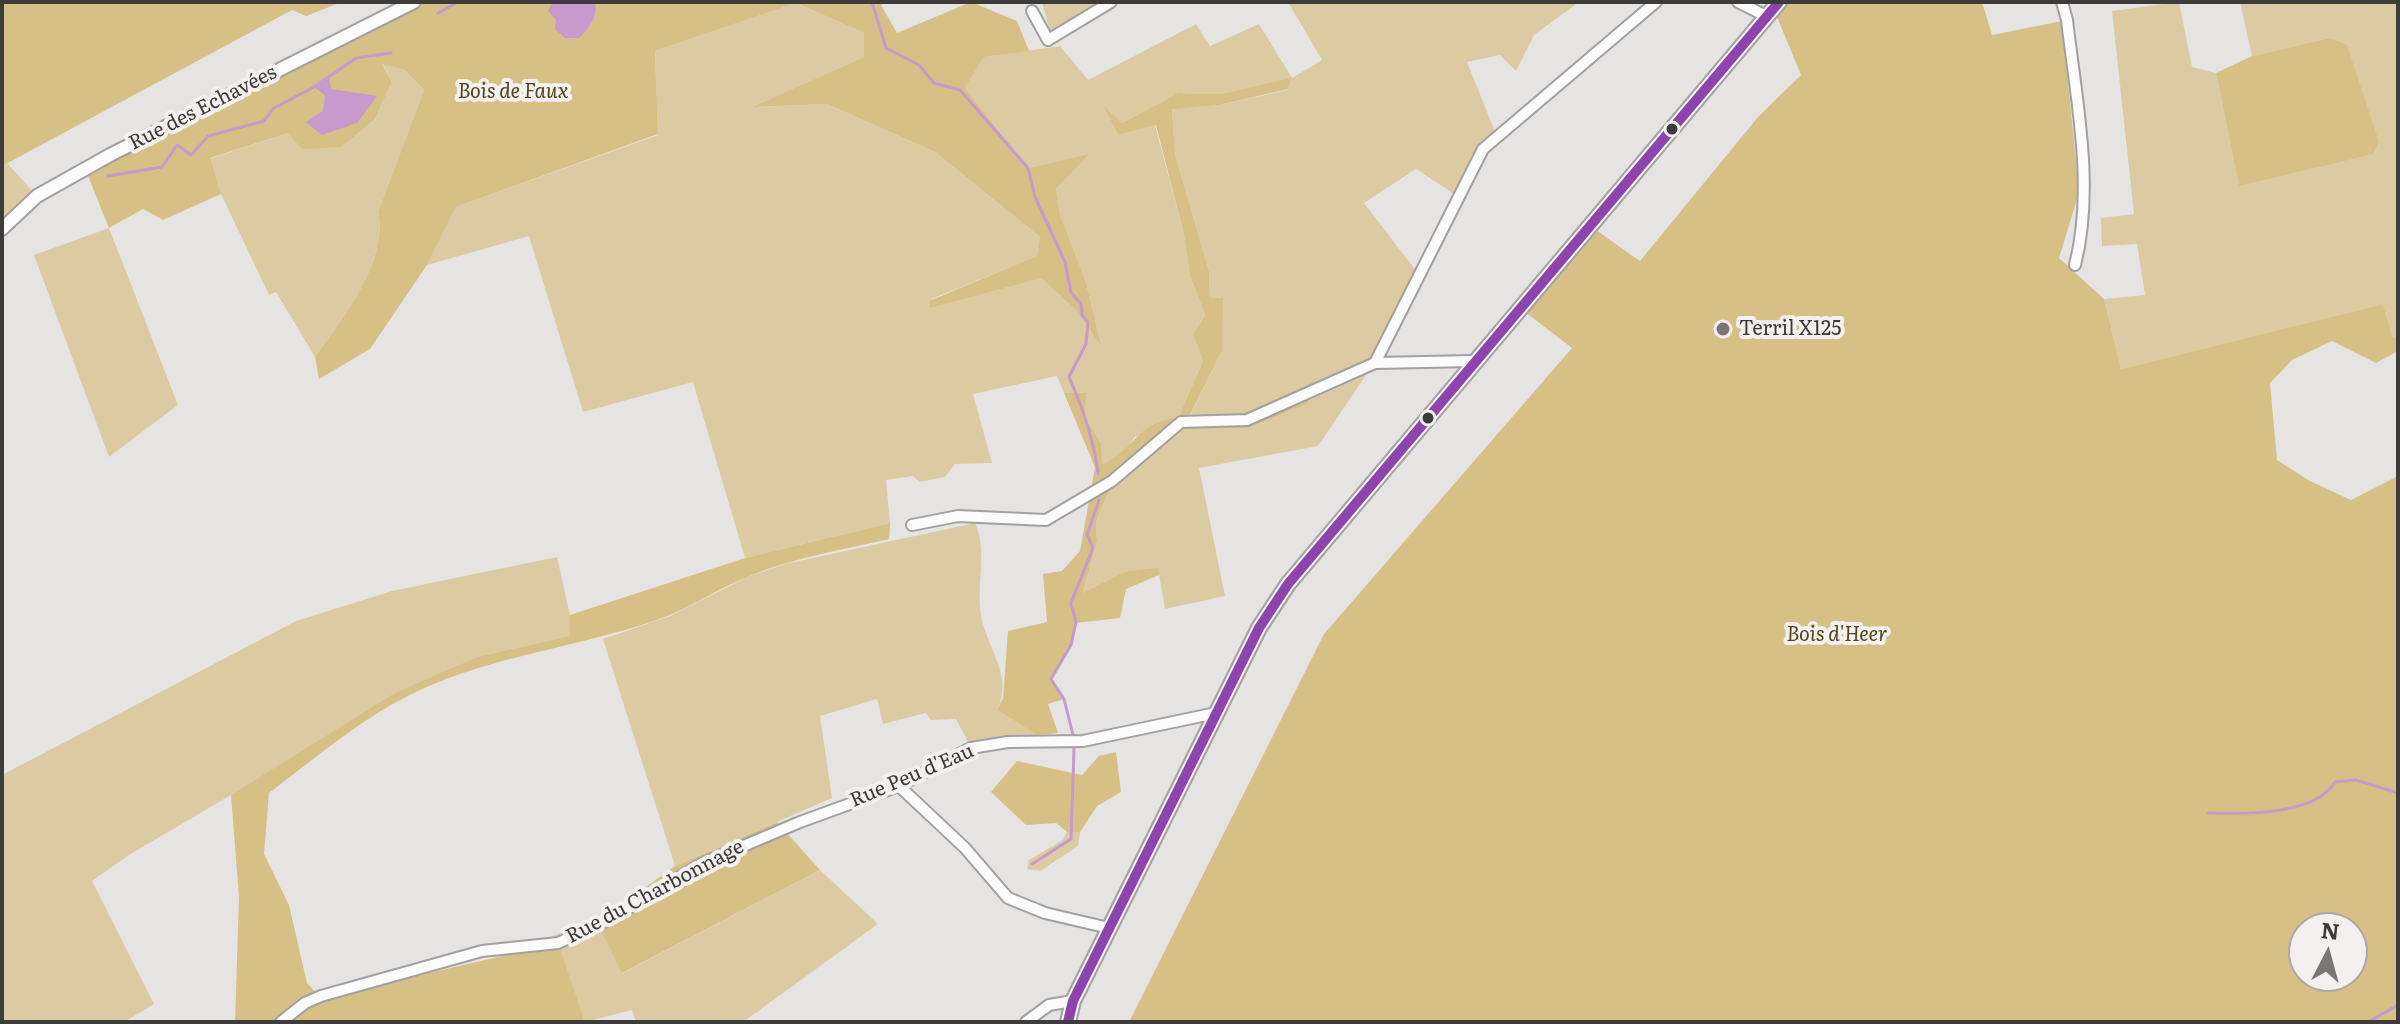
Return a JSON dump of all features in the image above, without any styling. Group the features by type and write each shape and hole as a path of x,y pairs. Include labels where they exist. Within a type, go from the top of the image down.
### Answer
{"main road":[{"path":"1068,1022 1073,1001 1216,713 1259,628 1288,584 1779,2"}],"street":[{"name":"Rue des Echavées","path":"2,229 37,196 110,155 414,2"},
{"path":"1032,11 1048,40 1111,2"},
{"path":"1375,363 1483,149 1656,2"},
{"path":"1738,2 1766,16"},
{"path":"2062,2 2067,20 2083,178 2082,240 2075,265"},
{"path":"912,525 958,516 1046,520 1112,481 1181,422 1247,420 1375,363 1473,361"},
{"name":"Rue Peu d'Eau","path":"800,822 899,786 971,748 1008,742 1083,741 1216,713"},
{"path":"899,786 965,848 1008,898 1045,913 1109,928"},
{"name":"Rue du Charbonnage","path":"281,1022 305,1003 321,996 482,951 558,943 612,918 701,864 800,822"},
{"path":"1026,1022 1049,1005 1073,1001"}],"shaded area":[{"path":"552,2 595,2 594,17 579,38 565,38 555,29 556,20 548,11"},
{"path":"1042,2 1104,2 1051,35"},
{"path":"1288,2 1579,2 1534,35 1516,71 1500,55 1467,62 1496,134 1476,150 1454,194 1416,169 1364,203 1417,272 1369,360 1359,368 1246,416 1190,416 1222,351 1222,298 1210,297 1209,271 1175,154 1172,108 1219,105 1288,90 1291,79 1220,94 1178,93 1122,123 1104,108 1118,135 1155,125 1184,235 1190,276 1205,315 1193,334 1203,361 1178,418 1135,437 1119,457 1095,467 1057,376 973,394 992,463 955,464 945,477 920,482 913,476 886,480 890,523 745,558 693,382 583,412 529,236 427,265 456,207 658,135 655,51 796,3 864,33 864,57 755,107 827,104 935,152 1040,237 1038,256 929,300 1041,278 1077,311 1100,343 1086,282 1059,216 1056,189 1087,155 1028,168 965,88 984,57 1060,46 1088,80 1196,24 1210,46 1259,24 1292,78 1322,60"},
{"path":"2179,2 2192,67 2216,73 2239,185 2330,38 2252,56 2240,2 2398,2 2398,337 2393,338 2383,304 2121,369 2104,299 2145,295 2137,244 2102,246 2101,218 2134,214 2112,11"},
{"path":"382,63 405,70 424,90 378,212 380,230 370,269 350,308 315,357 276,292 269,295 221,194 209,159 288,133 342,147 375,119 392,82"},
{"path":"329,77 331,89 377,96 357,123 322,135 306,122 323,111 325,95 314,87"},
{"path":"7,163 37,196 7,221 2,209 2,166"},
{"path":"109,228 178,405 109,457 34,255"},
{"path":"1366,375 1318,446 1199,468 1225,596 1165,609 1158,569 1083,594 1097,541 1096,522 1109,490 1183,429 1248,428"},
{"path":"975,523 981,545 981,615 1003,686 997,710 1037,735 971,748 956,719 931,720 926,713 883,724 877,699 820,716 832,798 675,866 603,639 670,616 747,577 785,564"},
{"path":"557,557 570,615 571,636 480,656 304,752 129,855 92,881 154,1004 124,1022 2,1022 2,775 296,621 392,591"},
{"path":"1067,832 1080,832 1078,846 1040,871 1027,869 1029,860 1063,840"},
{"path":"820,870 878,924 743,1022 636,1022 632,1010 585,1022 553,936 595,918 623,973"}],"green space":[{"path":"2,2 342,2 306,16 292,10 2,166"},
{"name":"Bois de Faux","path":"414,2 887,2 881,5 897,33 971,2 1017,21 1029,51 984,57 965,88 1028,168 1089,154 1056,189 1060,216 1086,282 1101,346 1077,311 1041,278 930,308 929,301 1037,256 1040,237 935,152 827,104 753,107 864,57 864,33 796,3 655,51 658,134 456,207 427,265 370,349 319,379 315,357 350,308 370,269 380,230 378,212 424,90 405,70 382,64 392,82 375,119 342,147 302,149 288,133 210,158 221,194 163,220 143,209 109,228 86,171"},
{"name":"Bois d'Heer","path":"1785,2 1982,2 1992,35 2062,21 2079,193 2059,258 2104,299 2121,369 2383,304 2393,338 2398,337 2398,351 2376,363 2332,341 2292,360 2270,383 2277,460 2310,481 2351,500 2398,476 2398,1022 1129,1022 1324,634 1572,348 1525,312 1596,230 1640,261 1758,117 1801,75 1775,12"},
{"path":"2330,38 2347,45 2379,142 2373,154 2239,186 2216,73 2252,56"},
{"path":"1292,78 1288,89 1219,105 1172,109 1175,154 1209,271 1210,297 1223,298 1222,351 1190,415 1246,416 1301,392 1309,403 1248,428 1183,429 1109,490 1096,522 1097,541 1083,593 1127,571 1158,568 1159,575 1126,589 1120,618 1076,623 1071,645 1051,679 1064,699 1048,704 1058,733 1037,735 997,710 1003,698 1008,631 1047,622 1043,574 1062,571 1080,551 1095,467 1064,393 1086,393 1085,419 1101,444 1102,464 1153,424 1178,418 1203,361 1193,334 1205,315 1190,276 1184,235 1156,125 1118,135 1103,106 1122,123 1178,93 1220,94"},
{"path":"890,523 889,539 764,570 654,621 506,660 420,690 361,724 269,793 264,854 289,905 307,983 321,998 558,943 585,1022 235,1022 239,897 231,795 395,693 480,656 570,636 570,615 745,558"},
{"path":"1116,752 1121,792 1097,806 1080,832 1067,832 1056,823 1026,825 991,792 1017,761 1082,775 1099,756"},
{"path":"777,822 820,870 622,973 595,918 617,908 675,866"}],"waterway":[{"path":"438,13 458,2"},
{"path":"872,2 886,48 919,65 934,83 960,90 1028,168 1035,197 1065,262 1071,292 1081,304 1082,315 1088,322 1086,344 1069,377 1087,424 1098,473"},
{"path":"108,176 162,167 177,145 191,155 208,136 264,121 274,108 314,87 356,58 391,53"},
{"path":"1073,735 1064,699 1051,679 1071,645 1076,622 1071,603 1093,548 1087,535 1099,500"},
{"path":"1032,864 1071,839 1074,749"},
{"path":"2208,813 2258,813 2295,807 2325,793 2335,782 2356,780 2398,793"},
{"path":"2368,1022 2398,1005"}],"transit line":[{"path":"1068,1022 1073,1001 1259,628 1288,584 1779,2"}],"place":[{"name":"Terril X125","path":"1723,329"}]}
